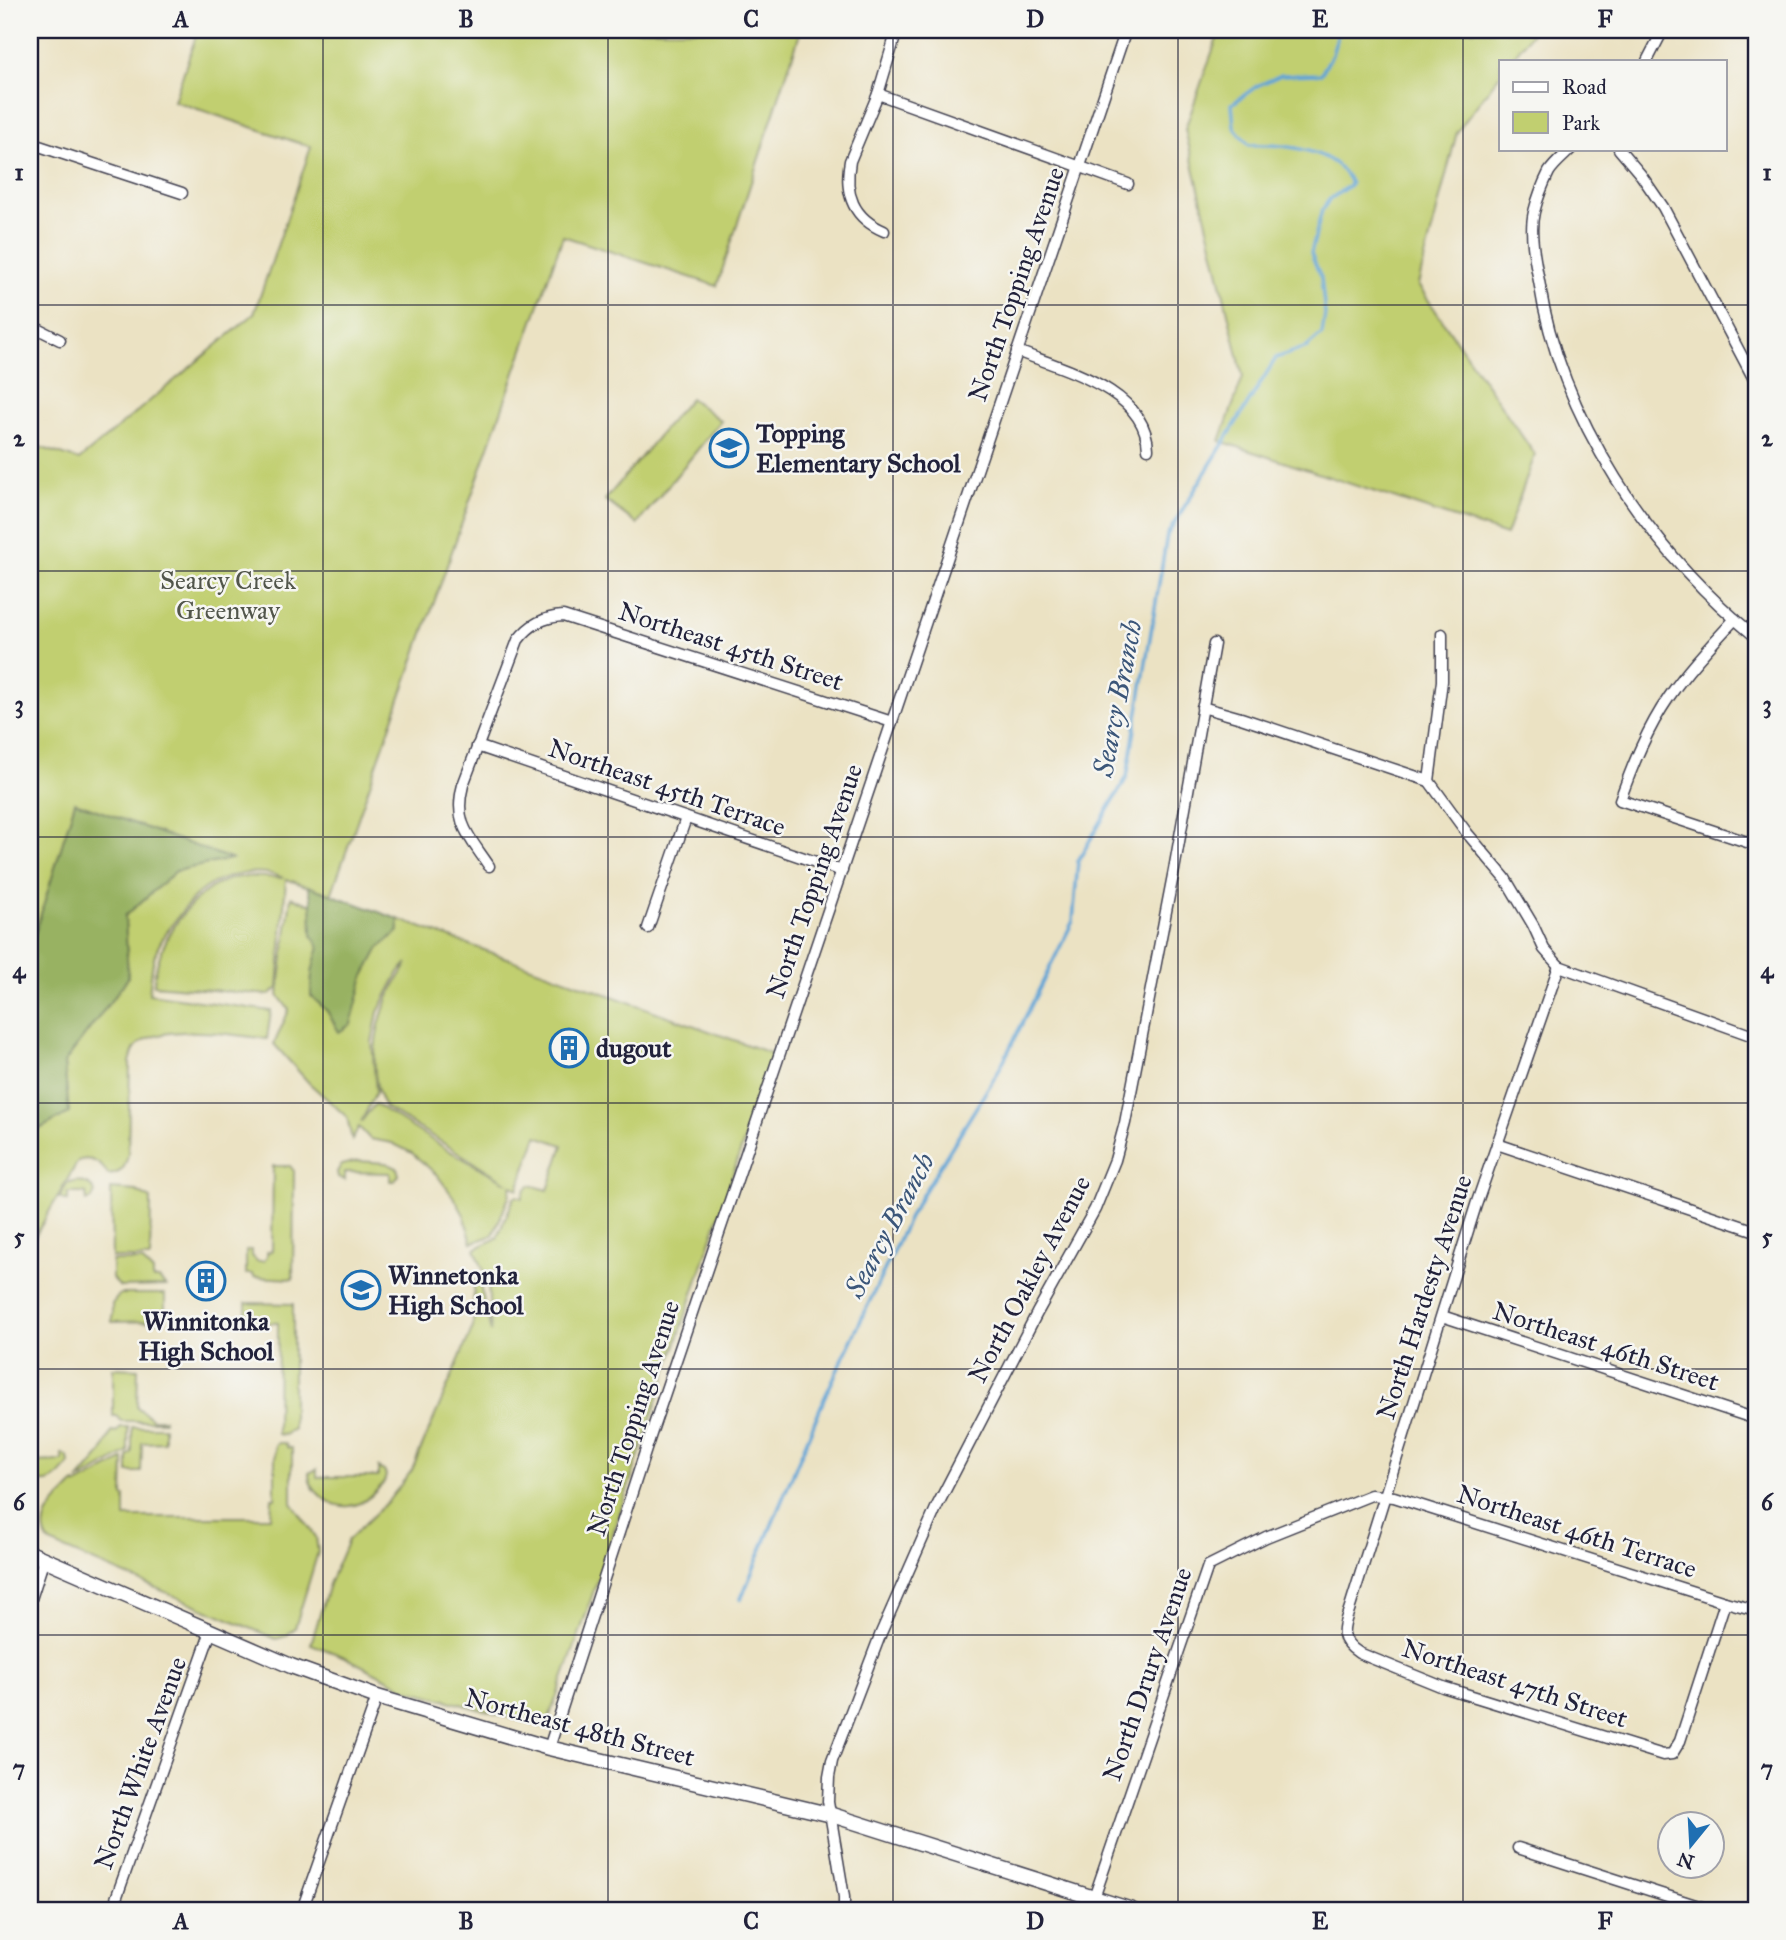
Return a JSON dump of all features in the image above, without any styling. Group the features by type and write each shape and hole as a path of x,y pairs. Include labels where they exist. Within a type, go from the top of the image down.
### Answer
{"street":[{"path":"884,231 873,226 857,212 849,187 850,161 878,94 897,30"},
{"name":"North Topping Avenue","path":"549,1748 654,1424 1126,30"},
{"path":"1648,60 1663,30"},
{"path":"878,94 1128,184"},
{"path":"30,142 182,193"},
{"path":"1570,150 1550,171 1534,213 1532,227 1541,297 1558,360 1596,443 1637,510 1714,602 1756,637"},
{"path":"1620,150 1663,207 1756,383"},
{"path":"30,325 60,340"},
{"path":"1017,351 1101,384 1114,393 1136,416 1148,449"},
{"name":"Northeast 45th Street","path":"477,746 518,640 537,622 555,616 564,616 892,722"},
{"path":"1735,619 1700,657 1668,698 1641,747 1620,800 1756,845"},
{"path":"1429,781 1442,681 1442,634"},
{"name":"North Oakley Avenue","path":"844,1910 828,1793 832,1761 887,1620 937,1506 1037,1312 1095,1209 1115,1160 1125,1123 1171,884 1214,644"},
{"path":"1202,707 1429,781 1467,833 1505,878 1544,949 1559,966 1756,1037"},
{"path":"477,746 461,792 460,815 464,829 489,866"},
{"name":"Northeast 45th Terrace","path":"477,746 842,871"},
{"path":"648,928 686,818"},
{"name":"North Hardesty Avenue","path":"1347,1643 1343,1630 1384,1497 1497,1144 1559,966"},
{"path":"1497,1144 1756,1231"},
{"name":"Northeast 46th Street","path":"1442,1316 1756,1419"},
{"name":"North Drury Avenue","path":"1094,1898 1208,1566 1247,1545 1309,1519 1371,1495 1384,1497"},
{"name":"Northeast 46th Terrace","path":"1384,1497 1394,1497 1756,1610"},
{"name":"Northeast 48th Street","path":"30,1553 291,1666 377,1697 549,1748 832,1815 1132,1910"},
{"path":"30,1602 44,1559"},
{"name":"Northeast 47th Street","path":"1347,1643 1359,1653 1443,1687 1663,1755 1672,1754 1680,1741 1725,1602"},
{"name":"North White Avenue","path":"112,1910 211,1631"},
{"path":"302,1910 377,1697"},
{"path":"1518,1848 1711,1910"}],"green space":[{"name":"Searcy Creek Greenway","path":"198,30 801,30 717,286 563,236 331,895 286,879 278,988 269,995 154,985 156,969 169,936 190,905 204,893 234,878 283,878 254,873 213,883 185,908 159,945 153,962 149,994 271,1011 267,1039 184,1032 167,1033 140,1043 130,1062 128,1154 124,1166 117,1173 108,1175 95,1162 87,1159 78,1161 30,1241 30,1134 69,1113 64,1063 128,978 125,916 176,871 230,859 75,802 30,950 30,444 79,460 254,314 311,147 174,101"},
{"path":"1220,30 1534,30 1511,60 1499,60 1499,76 1457,132 1418,285 1535,455 1506,535 1220,441 1243,377 1185,129"},
{"path":"690,398 721,421 637,524 605,500"},
{"path":"75,802 231,859 176,871 125,916 128,978 64,1063 69,1113 30,1134 30,950"},
{"path":"308,886 398,919 399,931 379,948 364,976 351,1024 339,1032 327,1011 311,996 312,971 319,947 312,936 311,897"},
{"path":"291,897 393,937 399,931 398,919 773,1054 581,1629 544,1727 409,1690 345,1657 311,1644 329,1584 348,1540 389,1500 412,1470 473,1327 474,1281 479,1281 491,1332 488,1282 475,1249 497,1238 514,1198 522,1198 530,1185 548,1190 563,1145 537,1136 518,1189 511,1185 509,1197 493,1235 472,1243 464,1215 437,1175 412,1153 392,1143 370,1139 359,1127 352,1140 347,1117 309,1083 274,1044 289,1010 278,995","holes":["408,963 382,1013 376,1040 376,1082 385,1107 508,1183 451,1152 375,1104 361,1122 376,1092 372,1042 378,1012 399,972"]},
{"path":"358,1161 386,1163 397,1168 399,1175 394,1181 390,1181 390,1173 345,1172 345,1180 338,1177 337,1172 341,1165"},
{"path":"273,1166 290,1166 294,1171 293,1279 254,1277 253,1274 246,1274 246,1250 252,1250 252,1256 257,1261 264,1261 267,1252 272,1251"},
{"path":"77,1181 88,1184 93,1189 95,1192 92,1199 87,1201 86,1193 68,1193 68,1201 59,1198 67,1184"},
{"path":"111,1189 136,1191 151,1199 150,1258 112,1258"},
{"path":"112,1261 142,1261 153,1272 153,1279 159,1279 166,1286 120,1287 112,1278"},
{"path":"120,1294 165,1294 165,1321 112,1322 112,1304"},
{"path":"246,1303 293,1304 293,1430 285,1435 277,1434 278,1323 246,1322"},
{"path":"113,1368 138,1369 137,1407 152,1419 164,1421 121,1421 117,1416 113,1416"},
{"path":"121,1427 128,1427 128,1452 78,1481 101,1454 112,1431 116,1432"},
{"path":"132,1427 164,1427 164,1442 142,1443 141,1472 128,1472 128,1456 132,1453"},
{"path":"285,1443 288,1448 292,1448 292,1503 316,1537 318,1552 295,1628 286,1636 276,1639 50,1543 45,1534 44,1526 50,1510 75,1483 77,1485 124,1459 125,1517 271,1517 272,1498 275,1498 275,1445"},
{"path":"62,1454 68,1457 69,1464 57,1478 42,1482 30,1478 30,1462 62,1461"},
{"path":"378,1468 386,1475 384,1483 361,1503 342,1506 317,1492 312,1486 309,1473 317,1469 317,1477 378,1477"}],"waterway":[{"name":"Searcy Branch","path":"741,1599 824,1399 911,1213 998,1072 1073,921 1078,861 1127,777 1167,535 1276,358 1307,347 1322,334 1325,314 1321,278 1311,253 1322,210 1329,200 1351,184 1344,172 1321,156 1292,147 1249,145 1234,127 1232,104 1257,86 1281,75 1321,74 1332,55 1339,30"}],"place":[{"name":"Topping Elementary School","path":"729,448"},
{"name":"dugout","path":"569,1048"},
{"name":"Winnitonka High School","path":"206,1281"},
{"name":"Winnetonka High School","path":"361,1290"}]}
